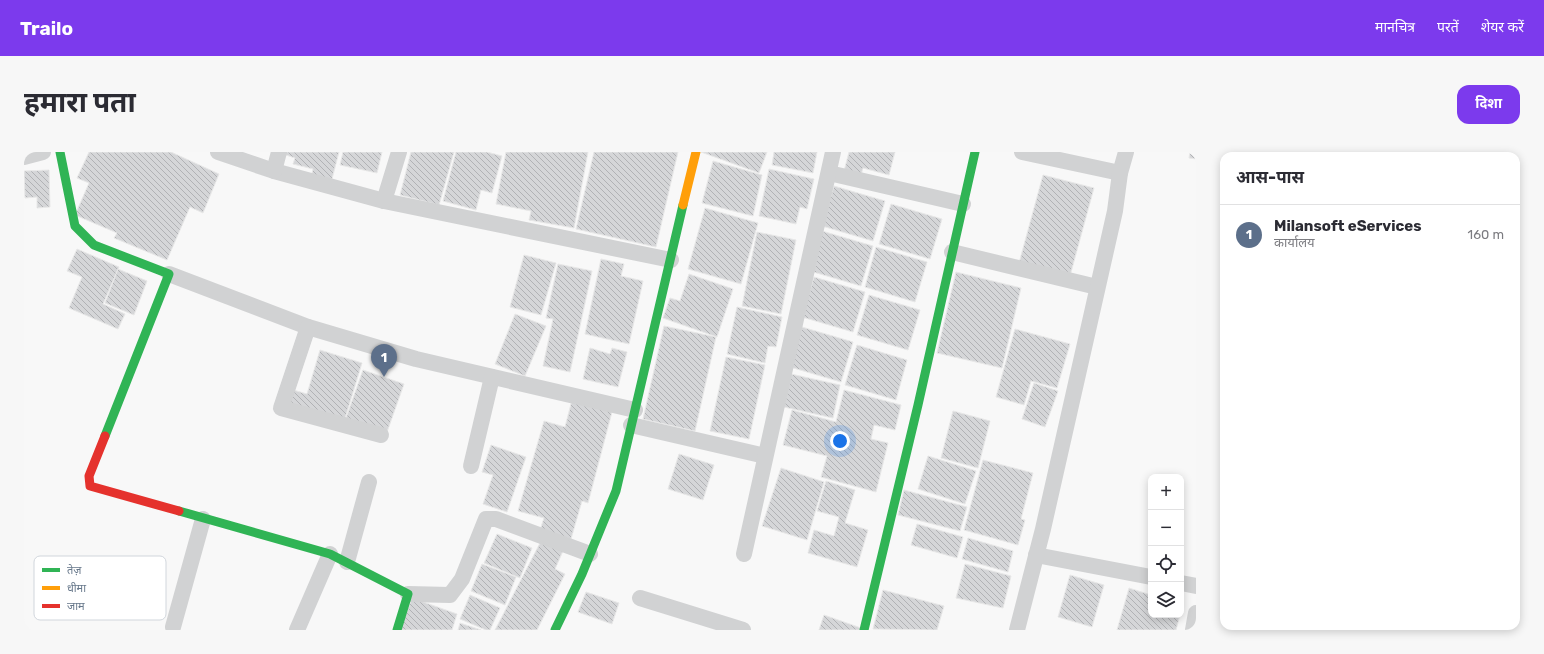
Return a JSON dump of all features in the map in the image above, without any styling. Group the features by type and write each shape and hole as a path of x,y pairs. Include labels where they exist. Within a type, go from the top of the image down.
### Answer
{"street":[{"path":"24,157 43,152"},
{"path":"60,152 75,226 94,245 308,327 416,359 492,377 765,456"},
{"path":"218,152 274,171 384,201 671,260"},
{"path":"274,171 279,152"},
{"path":"384,201 399,152"},
{"path":"555,630 590,554 616,491 696,152"},
{"path":"744,554 833,152"},
{"path":"864,630 975,152"},
{"path":"1022,152 1120,173"},
{"path":"1018,630 1114,212 1120,173 1126,152"},
{"path":"829,173 963,204"},
{"path":"952,252 1097,287"},
{"path":"169,274 89,476 90,486 202,519 330,554 408,594 450,595 462,579 486,519 496,519 590,554"},
{"path":"308,327 281,408 381,435"},
{"path":"471,466 492,377"},
{"path":"347,562 369,482"},
{"path":"173,626 202,519"},
{"path":"297,630 330,554"},
{"path":"1036,555 1148,576"},
{"path":"1184,584 1196,586"},
{"path":"397,630 408,594"},
{"path":"640,598 743,630"},
{"path":"1193,630 1196,614"}],"building":[{"path":"89,152 171,152 219,174 203,213 190,207 167,260 114,238 117,233 75,215 89,183 77,178"},
{"path":"283,152 339,152 331,183 311,177 313,169 293,164 295,158 283,154"},
{"path":"343,152 382,152 377,173 340,165"},
{"path":"411,152 454,152 439,205 400,195"},
{"path":"456,152 487,152 502,156 492,193 481,190 476,210 443,201"},
{"path":"506,152 588,152 574,228 529,220 531,211 496,204"},
{"path":"594,152 678,152 656,247 576,229"},
{"path":"701,152 767,152 759,173"},
{"path":"774,152 817,152 813,173 772,165"},
{"path":"849,152 895,152 889,175 863,168 861,175 844,171"},
{"path":"1190,152 1196,152 1196,159 1189,158"},
{"path":"713,161 762,175 753,216 702,203"},
{"path":"769,169 814,179 807,209 800,207 796,224 759,216"},
{"path":"49,170 50,207 37,208 37,197 25,198 24,171"},
{"path":"1043,175 1094,188 1070,276 1019,263"},
{"path":"834,186 885,201 873,241 822,226"},
{"path":"891,204 942,219 930,259 879,244"},
{"path":"705,208 758,223 741,284 688,269"},
{"path":"822,231 873,246 861,286 810,271"},
{"path":"757,232 796,240 781,314 742,306"},
{"path":"876,247 927,262 915,302 865,287"},
{"path":"77,249 119,267 103,304 125,314 118,329 69,308 82,277 67,271"},
{"path":"524,255 556,263 541,315 510,307"},
{"path":"601,259 624,264 621,276 643,281 629,344 585,334"},
{"path":"558,264 592,271 570,372 543,366 553,319 546,318"},
{"path":"118,269 147,281 134,315 105,303"},
{"path":"956,272 1021,288 1002,368 937,353"},
{"path":"689,274 733,289 717,337 663,318 670,298 680,301"},
{"path":"814,277 865,292 853,332 802,317"},
{"path":"869,295 920,310 908,350 857,335"},
{"path":"737,307 782,317 776,347 768,346 765,363 727,354"},
{"path":"515,314 546,326 525,376 495,364"},
{"path":"664,326 716,337 695,431 643,419"},
{"path":"802,327 853,342 841,382 790,367"},
{"path":"1015,329 1070,344 1057,388 1031,381 1024,405 996,397"},
{"path":"857,345 907,360 896,400 845,385"},
{"path":"590,348 610,354 612,348 627,352 618,387 583,379"},
{"path":"320,350 362,363 343,425 284,406 290,389 307,394"},
{"path":"726,357 765,365 749,439 710,431"},
{"path":"363,370 404,384 387,432 346,418"},
{"path":"791,374 840,385 833,418 784,407"},
{"path":"1034,383 1058,391 1045,427 1022,419"},
{"path":"844,390 901,405 895,430 874,425 871,439 888,443 876,492 821,477 827,456 783,445 792,410 836,422"},
{"path":"572,400 612,412 588,503 582,501 571,539 540,530 544,518 518,511 544,421 565,427"},
{"path":"953,411 990,421 978,468 941,458"},
{"path":"491,445 526,457 507,512 483,504 493,475 482,472"},
{"path":"679,454 714,465 703,500 668,489"},
{"path":"928,456 976,471 965,504 918,489"},
{"path":"983,460 1033,473 1021,519 1025,520 1018,545 964,530"},
{"path":"781,468 824,482 807,540 762,526"},
{"path":"826,481 855,490 845,523 868,530 857,567 808,553 814,530 834,536 839,517 817,511"},
{"path":"904,490 967,507 960,531 898,515"},
{"path":"917,524 963,537 957,558 911,545"},
{"path":"497,534 532,548 520,578 484,563"},
{"path":"968,538 1013,551 1008,572 962,559"},
{"path":"540,543 563,551 555,569 565,574 537,630 495,630"},
{"path":"482,564 516,577 505,605 471,591"},
{"path":"965,564 1011,576 1003,608 956,598"},
{"path":"1070,575 1104,585 1092,627 1058,617"},
{"path":"1129,588 1148,594 1148,618 1179,618 1176,630 1117,630"},
{"path":"883,590 944,606 937,630 873,629"},
{"path":"586,592 619,603 612,624 578,612"},
{"path":"470,595 500,608 490,630 486,630 460,619"},
{"path":"412,598 457,614 452,630 400,630"},
{"path":"824,615 861,628 860,630 819,630"},
{"path":"460,623 481,630 458,630"}],"traffic: fast":[{"path":"60,152 75,226 94,245 169,274 105,436"},
{"path":"864,630 918,405 975,152"},
{"path":"555,630 582,574 616,491 683,205"},
{"path":"179,511 330,554 408,594 397,630"}],"traffic: slow":[{"path":"683,205 696,152"}],"traffic: jam":[{"path":"105,436 89,476 90,486 179,511"}],"place":[{"name":"Milansoft eServices","path":"384,377"}]}
